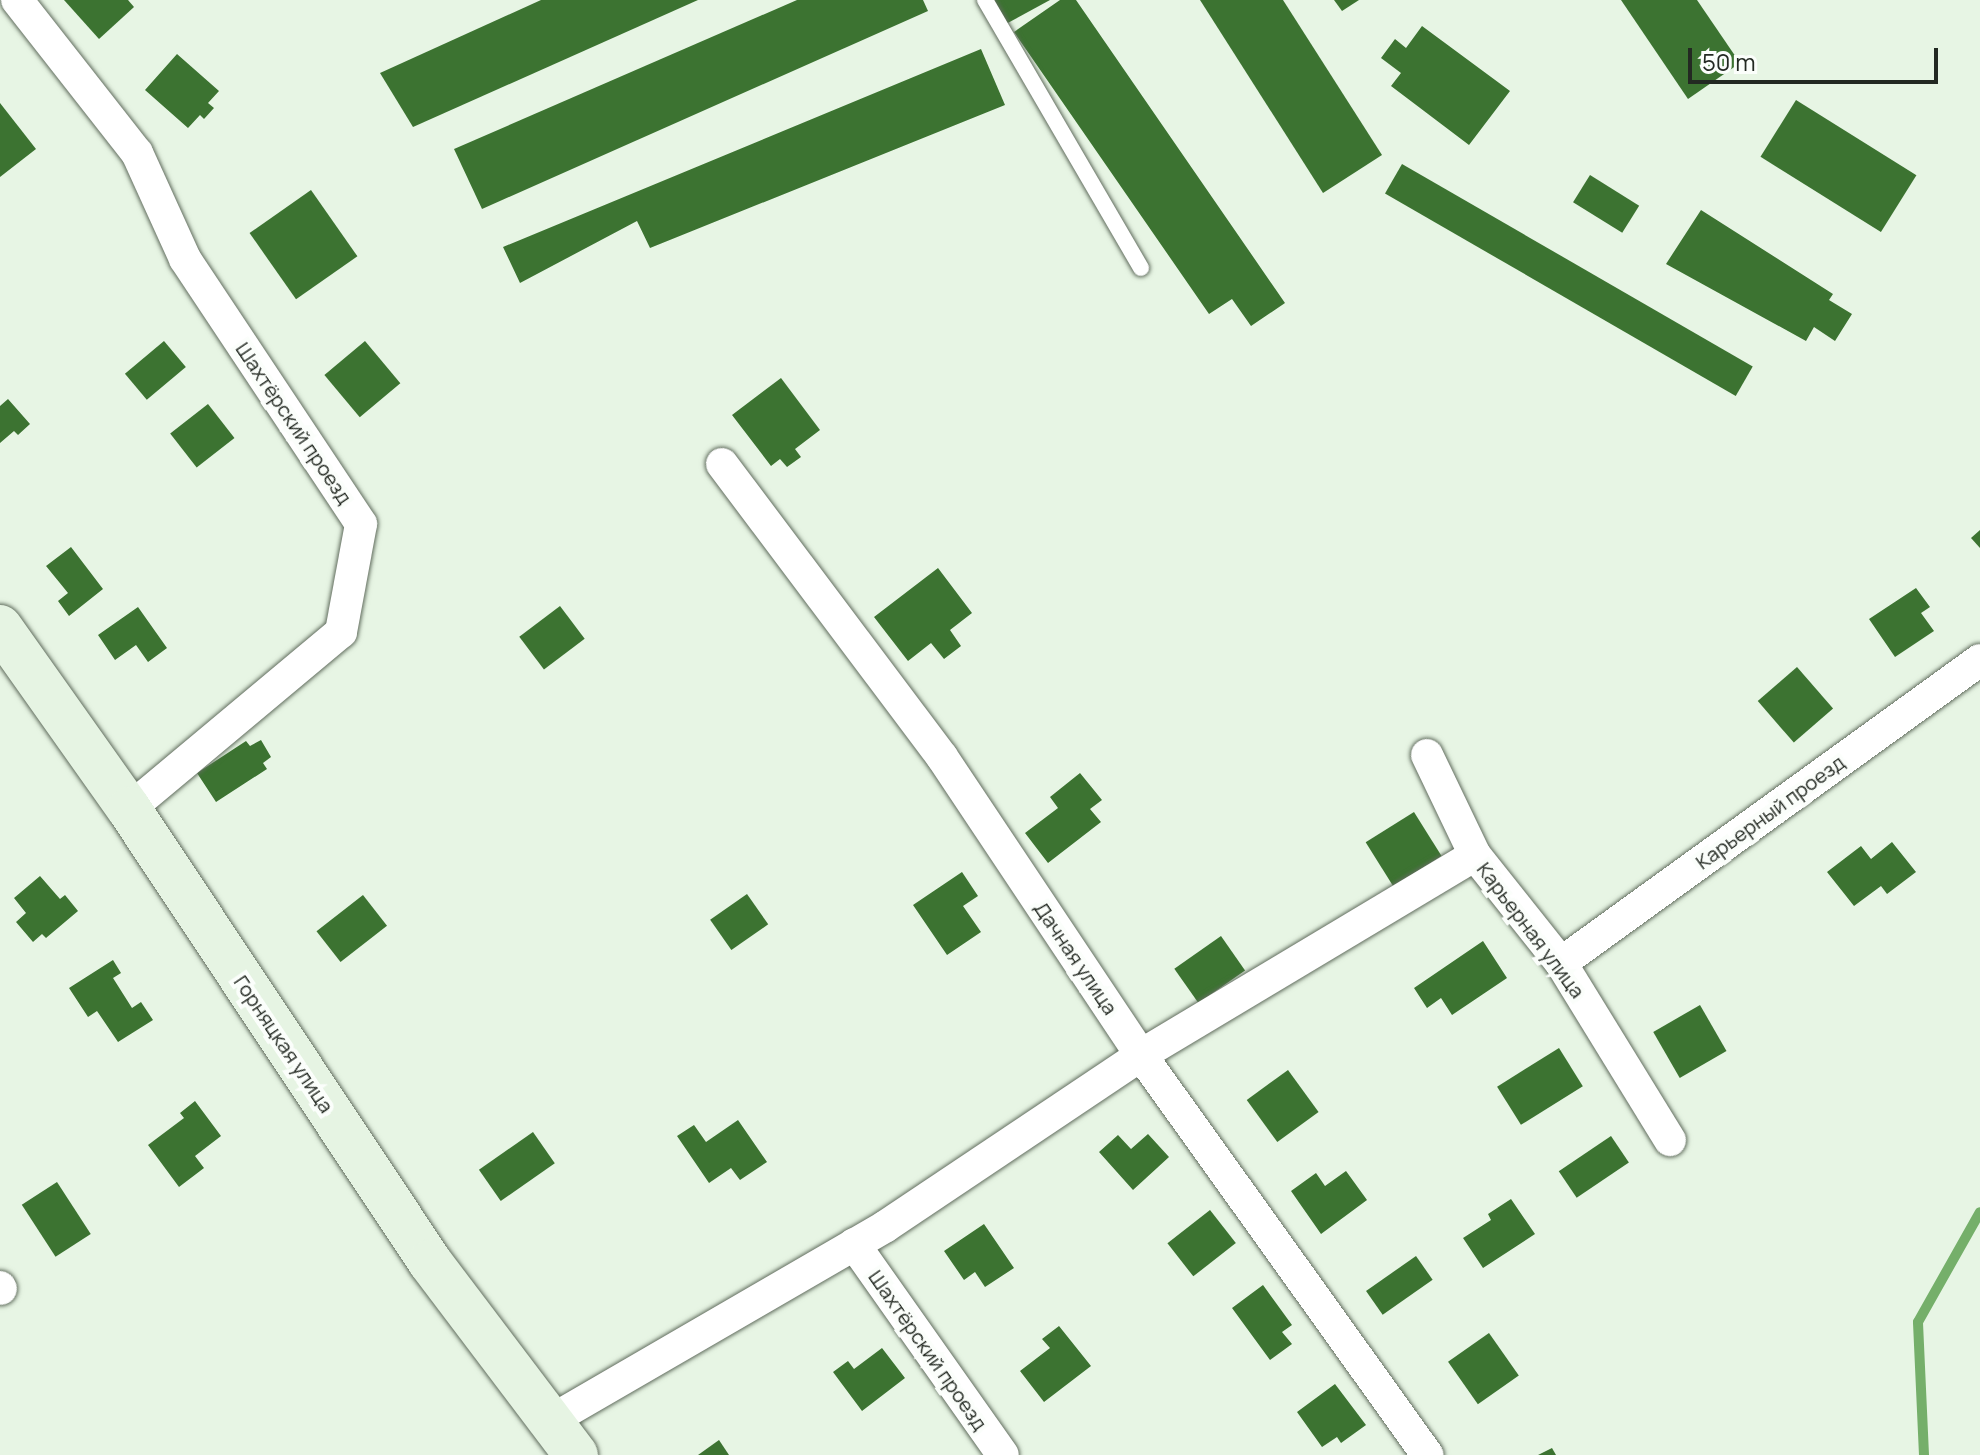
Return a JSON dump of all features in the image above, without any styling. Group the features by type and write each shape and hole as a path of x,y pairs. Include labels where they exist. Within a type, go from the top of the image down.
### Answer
{"main road":[{"name":"Горняцкая улица","path":"0,627 129,809 430,1262 576,1455"}],"street":[{"name":"Шахтёрский проезд","path":"17,0 137,153 185,259 361,524 341,632 129,809"},
{"name":"Дачная улица","path":"722,464 942,757 1141,1055 1427,1455"},
{"name":"Карьерный проезд","path":"1561,963 1980,660"},
{"name":"Карьерная улица","path":"1427,755 1475,855 1561,963 1670,1140"},
{"path":"550,1421 854,1244 1141,1055 1475,855"},
{"name":"Шахтёрский проезд","path":"854,1244 1003,1455"}],"lane":[{"path":"985,0 1141,268"}],"building":[{"path":"64,0 128,0 134,7 99,39"},
{"path":"541,0 698,0 413,127 380,73"},
{"path":"797,0 923,0 928,11 482,209 454,149"},
{"path":"992,0 1050,0 1004,25"},
{"path":"1060,0 1076,0 1285,303 1251,326 1232,299 1209,314 1014,32"},
{"path":"1200,0 1283,0 1382,155 1323,193"},
{"path":"1334,0 1359,0 1342,11"},
{"path":"1621,0 1697,0 1740,63 1688,99"},
{"path":"1422,26 1510,91 1469,145 1391,86 1401,73 1381,58 1395,39 1406,48"},
{"path":"981,49 1005,105 650,248 637,221 520,283 503,247"},
{"path":"177,54 219,91 208,103 214,108 204,119 200,115 188,128 145,90"},
{"path":"1796,100 1916,175 1881,232 1760,157"},
{"path":"0,103 36,149 0,177"},
{"path":"1402,164 1753,366 1736,396 1385,193"},
{"path":"1590,175 1639,206 1622,233 1573,202"},
{"path":"311,190 357,256 296,299 250,233"},
{"path":"1701,210 1833,294 1829,300 1852,314 1835,341 1814,327 1806,341 1666,264"},
{"path":"164,341 186,367 147,400 125,374"},
{"path":"365,341 400,383 360,417 324,375"},
{"path":"781,378 820,430 795,449 801,457 787,467 780,459 771,466 732,415"},
{"path":"8,399 30,424 18,435 14,431 0,443 0,406"},
{"path":"208,404 234,438 197,467 170,434"},
{"path":"1980,530 1980,548 1971,538"},
{"path":"71,547 103,589 69,616 58,601 68,593 46,566"},
{"path":"938,568 972,613 950,630 961,646 944,659 931,643 908,661 874,617"},
{"path":"1916,588 1930,607 1921,613 1934,631 1895,657 1869,619"},
{"path":"560,606 585,639 544,669 519,637"},
{"path":"138,607 167,648 148,662 136,645 115,660 98,635"},
{"path":"1797,667 1833,709 1794,743 1758,701"},
{"path":"261,740 271,757 263,763 267,769 216,802 197,773 246,741 250,746"},
{"path":"1080,773 1102,800 1090,809 1101,822 1048,863 1025,833 1058,808 1050,797"},
{"path":"1414,812 1442,856 1393,886 1366,842"},
{"path":"1892,842 1916,872 1887,894 1881,886 1854,906 1827,872 1861,846 1871,859"},
{"path":"962,872 978,896 963,906 981,932 947,955 913,905"},
{"path":"40,876 60,899 65,895 78,911 46,938 42,934 33,942 16,922 26,913 14,898"},
{"path":"747,894 768,924 731,950 710,920"},
{"path":"363,895 387,926 341,962 317,931"},
{"path":"1221,936 1245,970 1198,1003 1174,969"},
{"path":"1483,941 1507,978 1452,1015 1441,998 1427,1008 1414,988"},
{"path":"113,960 121,973 113,978 132,1008 141,1002 153,1020 118,1042 97,1011 88,1017 69,988"},
{"path":"1700,1005 1726,1051 1680,1078 1653,1032"},
{"path":"1559,1048 1583,1086 1521,1125 1497,1087"},
{"path":"1288,1070 1319,1112 1277,1142 1247,1100"},
{"path":"195,1101 221,1136 195,1156 204,1168 179,1187 148,1145 184,1118 180,1113"},
{"path":"738,1120 767,1162 740,1180 731,1168 709,1183 677,1136 694,1125 706,1142"},
{"path":"533,1132 555,1163 501,1201 479,1170"},
{"path":"1148,1134 1169,1157 1133,1190 1099,1152 1118,1135 1131,1149"},
{"path":"1611,1136 1629,1163 1577,1198 1559,1171"},
{"path":"1346,1171 1367,1200 1321,1234 1291,1191 1316,1173 1325,1186"},
{"path":"57,1182 91,1234 56,1257 22,1205"},
{"path":"1511,1199 1535,1234 1483,1268 1463,1238 1491,1220 1488,1214"},
{"path":"1210,1210 1236,1243 1193,1276 1167,1243"},
{"path":"984,1224 1014,1268 985,1287 975,1272 964,1280 944,1251"},
{"path":"1416,1256 1433,1280 1383,1315 1366,1291"},
{"path":"1263,1285 1292,1325 1282,1332 1292,1344 1270,1360 1232,1308"},
{"path":"1059,1326 1091,1366 1044,1402 1020,1371 1050,1348 1042,1339"},
{"path":"1489,1333 1519,1376 1478,1404 1448,1362"},
{"path":"882,1348 905,1378 862,1411 833,1372 848,1361 854,1369"},
{"path":"1335,1384 1366,1425 1341,1443 1337,1437 1322,1447 1297,1412"},
{"path":"719,1440 729,1455 698,1455"},
{"path":"1552,1448 1556,1455 1538,1455"}],"waterway":[{"path":"1924,1455 1918,1322 1980,1212"}]}
